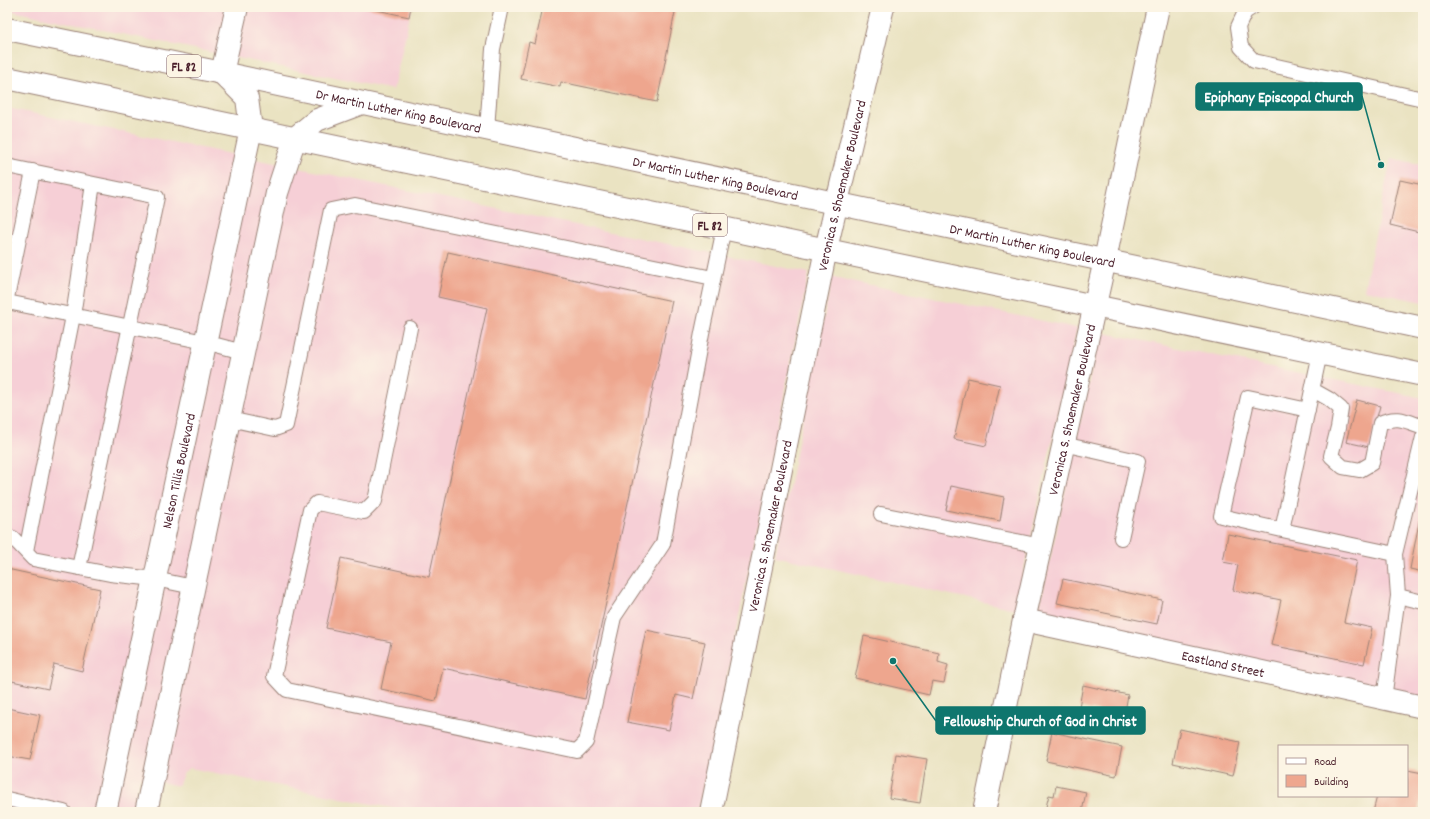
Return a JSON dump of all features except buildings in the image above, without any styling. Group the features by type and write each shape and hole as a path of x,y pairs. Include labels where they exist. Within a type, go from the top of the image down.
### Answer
{"street":[{"path":"222,73 237,7"},
{"name":"Veronica S. Shoemaker Boulevard","path":"711,812 826,249 882,7"},
{"name":"Veronica S. Shoemaker Boulevard","path":"984,812 1040,546 1105,260 1158,7"},
{"name":"Dr Martin Luther King Boulevard","path":"7,30 222,73 1423,328"},
{"name":"Nelson Tillis Boulevard","path":"105,812 251,129 247,98 222,73"},
{"name":"FL 82","path":"7,78 1423,375"},
{"path":"146,812 277,193 295,138 317,120 362,103"},
{"name":"Eastland Street","path":"1024,620 1423,707"}],"lane":[{"path":"487,129 494,49 502,7"},
{"path":"1253,7 1245,12 1238,28 1241,47 1254,61 1423,99"},
{"path":"7,166 157,197 79,568"},
{"path":"7,298 34,172"},
{"path":"26,551 73,316 93,184"},
{"path":"229,419 275,428 286,425 331,210 355,206 713,278"},
{"path":"410,328 375,501 364,512 317,503 310,510 274,676 287,690 577,751 586,742 614,617 663,544 713,278 724,228"},
{"path":"7,302 205,342 243,352"},
{"path":"1282,530 1320,353"},
{"path":"1313,390 1329,399 1340,409 1338,428 1331,456 1343,467 1360,470 1372,463 1380,424 1390,419 1406,421 1423,426"},
{"path":"1308,410 1248,397 1221,516 1395,554"},
{"path":"1384,699 1398,596 1395,554 1423,437"},
{"path":"1063,444 1138,461 1121,538"},
{"path":"881,514 1040,546"},
{"path":"7,536 13,538 34,559 110,574 155,579 193,587"},
{"path":"1398,596 1423,602"},
{"path":"7,799 64,812"}],"shaded area":[{"path":"7,7 412,7 393,90 7,10"},
{"path":"7,108 809,273 710,759 697,812 412,812 190,768 184,772 178,786 140,777 131,812 7,812"},
{"path":"1391,158 1423,165 1423,302 1364,290"},
{"path":"832,277 1077,328 1015,609 775,556"},
{"path":"1100,332 1423,398 1423,701 1038,615"}],"place":[{"name":"Epiphany Episcopal Church","path":"1381,165"},
{"name":"Fellowship Church of God in Christ","path":"893,661"}]}
